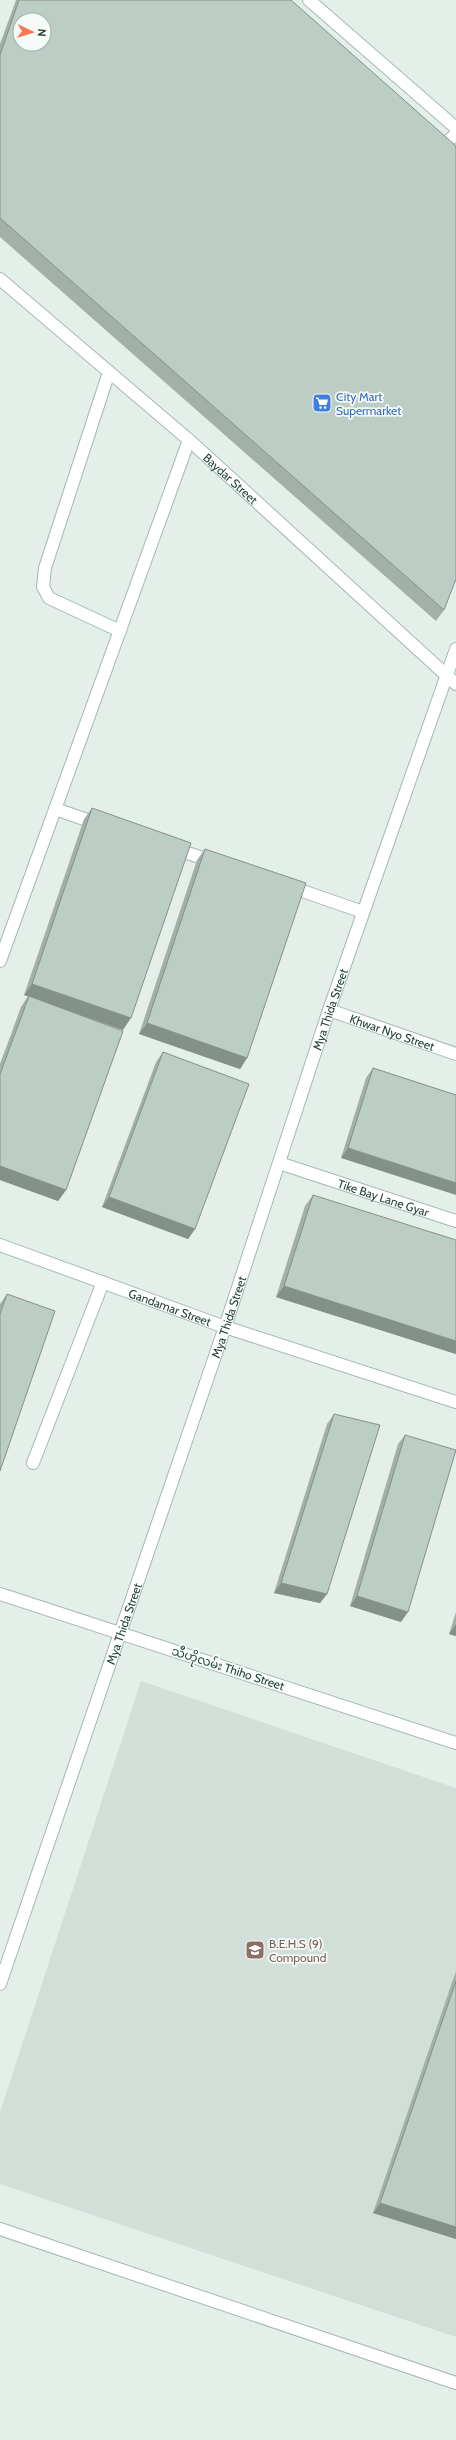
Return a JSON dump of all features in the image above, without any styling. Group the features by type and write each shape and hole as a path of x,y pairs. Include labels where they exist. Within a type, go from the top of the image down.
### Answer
{"street":[{"path":"309,0 456,128"},
{"path":"426,160 456,134"},
{"name":"Baydar Street","path":"0,279 189,440 456,684"},
{"path":"108,372 45,568 43,587 49,598 120,631"},
{"path":"0,961 189,440"},
{"name":"Mya Thida Street","path":"0,1984 225,1327 329,1010 456,649"},
{"path":"55,809 108,827"},
{"path":"160,844 228,867"},
{"path":"273,882 363,912"},
{"name":"Khwar Nyo Street","path":"329,1010 456,1054"},
{"name":"Tike Bay Lane Gyar","path":"279,1163 456,1221"},
{"name":"Gandamar Street","path":"0,1245 225,1327 456,1402"},
{"path":"33,1463 103,1282"},
{"name":"သီဟိုလမ်း Thiho Street","path":"0,1594 121,1632 456,1743"},
{"path":"0,2228 456,2383"}],"shaded area":[{"name":"B.E.H.S (9) Compound","path":"141,1681 456,1788 456,2337 0,2184 0,2112"}],"building":[{"name":"City Mart Supermarket","path":"19,0 291,0 456,146 456,579 444,610 0,218 0,55 12,20 12,52 52,52 52,12 15,12"},
{"path":"92,808 191,843 131,1018 32,984"},
{"path":"205,849 306,883 247,1058 147,1023"},
{"path":"29,996 123,1031 66,1190 0,1166 0,1074"},
{"path":"163,1052 249,1084 195,1229 109,1197"},
{"path":"373,1068 456,1095 456,1183 348,1148"},
{"path":"313,1195 456,1240 456,1341 284,1286"},
{"path":"7,1294 55,1311 0,1471 0,1314"},
{"path":"334,1414 380,1425 327,1594 281,1583"},
{"path":"405,1435 456,1450 408,1612 357,1596"},
{"path":"456,1981 456,2227 380,2203"}],"place":[{"name":"City Mart Supermarket","path":"322,403"},
{"name":"B.E.H.S (9) Compound","path":"255,1950"}]}
